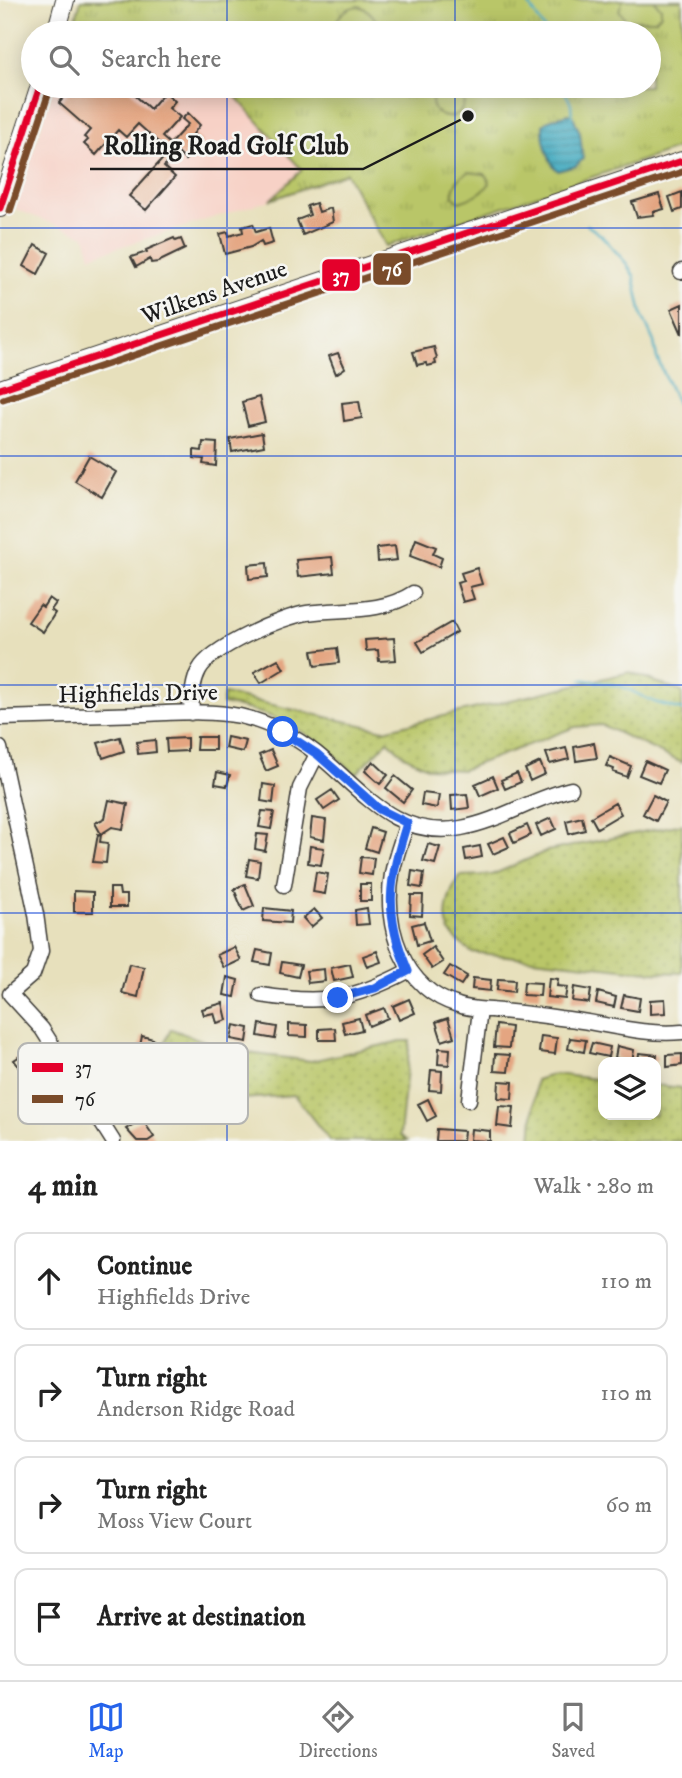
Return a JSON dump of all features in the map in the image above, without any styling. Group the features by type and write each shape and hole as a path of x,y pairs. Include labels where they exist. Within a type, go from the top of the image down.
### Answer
{"main road":[{"path":"59,21 65,0"},
{"path":"0,208 4,183 36,98"},
{"name":"Wilkens Avenue","path":"5,386 682,161"}],"street":[{"path":"191,713 195,678 206,660 217,652 288,617 380,607 393,604 413,593"},
{"name":"Highfields Drive","path":"0,718 191,713 240,716 283,732 317,754 379,809 407,823 440,829 460,828 496,817 550,794 571,789"},
{"path":"0,748 36,914 41,951 33,974 10,994 42,1029 51,1043"},
{"path":"284,885 300,788 317,754"},
{"path":"407,823 392,876 391,920 408,971 433,993 446,1001 480,1010 588,1021 635,1031 682,1032"},
{"path":"261,995 296,1000 338,998 375,988 408,971"},
{"path":"469,1100 480,1010"},
{"path":"102,1124 113,1141"}],"shaded area":[{"path":"50,98 237,98 302,171 270,200 91,256 85,236 15,209"}],"green space":[{"path":"81,0 682,0 682,147 386,246 346,173 270,200 302,170 237,98 661,98 661,21 75,21"},
{"path":"623,0 653,0 661,8 661,14 655,20 626,20 619,10"},
{"path":"359,6 367,10 376,21 338,21 349,9"},
{"path":"432,98 464,98 460,113 454,116 442,116 436,113 433,107"},
{"path":"468,172 485,174 490,183 476,195 459,202 453,196 455,185"},
{"path":"630,672 682,692 682,763 602,725 575,727 462,770 429,768 406,757 388,741 356,774 310,737 280,720 222,704 224,694 384,730"},
{"path":"682,824 682,973 648,972 471,952 450,932 447,910 459,876 492,875 547,851"},
{"path":"171,1029 209,1043 165,1043"},
{"path":"410,1041 400,1135 407,1141 330,1141 294,1095 248,1098 248,1053 311,1061"},
{"path":"555,1074 598,1079 598,1120 661,1120 661,1086 682,1088 682,1141 531,1141 536,1080"}],"water":[{"path":"568,114 573,116 580,133 583,159 576,166 558,171 546,150 543,125 549,120"}],"building":[{"path":"64,98 138,98 150,109 160,98 172,98 175,101 169,108 180,117 162,137 170,144 188,124 182,119 188,113 200,125 193,134 202,142 185,160 177,152 164,167 175,177 146,210 129,196 169,152 138,124 126,137 118,130 96,155 84,144 88,140 84,137 90,130 59,103"},
{"path":"682,192 682,209 674,212 669,197"},
{"path":"659,194 664,209 653,212 654,215 637,217 632,202"},
{"path":"316,203 319,212 331,208 333,222 303,235 297,220 310,215 307,206"},
{"path":"253,224 256,232 269,228 273,243 263,246 261,241 251,247 225,254 220,234 228,232 229,236 243,232 242,227"},
{"path":"174,238 176,241 181,239 185,249 158,262 151,263 150,259 136,267 131,257"},
{"path":"35,245 49,253 38,274 24,266"},
{"path":"682,304 682,334 671,309"},
{"path":"434,347 436,364 417,365 413,352"},
{"path":"338,353 345,368 336,374 329,356"},
{"path":"259,397 265,422 248,426 242,402"},
{"path":"359,401 362,418 344,421 342,403"},
{"path":"262,433 264,446 232,452 230,439"},
{"path":"203,442 217,443 216,466 203,464 204,459 194,458 194,450 202,451"},
{"path":"89,456 116,472 102,497 75,481"},
{"path":"416,539 436,547 433,554 442,558 439,567 410,556"},
{"path":"395,546 397,560 378,562 377,548"},
{"path":"332,557 334,573 298,577 296,560"},
{"path":"267,563 268,577 249,579 248,565"},
{"path":"477,568 482,584 470,587 474,599 463,602 457,583 464,581 461,573"},
{"path":"49,598 56,603 51,610 55,613 43,632 28,622 40,605 43,607"},
{"path":"452,622 457,632 423,652 417,642"},
{"path":"394,638 396,660 379,661 378,650 366,651 365,640"},
{"path":"337,648 339,663 315,666 312,651"},
{"path":"278,659 284,669 261,683 254,672"},
{"path":"120,737 124,751 103,758 98,743"},
{"path":"197,737 215,737 215,750 196,750"},
{"path":"227,737 246,741 243,752 225,748"},
{"path":"187,738 187,751 167,752 166,739"},
{"path":"155,740 156,752 138,754 137,742"},
{"path":"594,743 597,758 576,761 574,747"},
{"path":"566,748 569,759 550,764 546,753"},
{"path":"271,750 278,766 266,771 259,755"},
{"path":"610,757 631,766 627,777 606,766"},
{"path":"373,761 388,775 380,784 365,771"},
{"path":"645,761 665,770 659,783 639,775"},
{"path":"540,762 545,774 530,781 525,769"},
{"path":"217,772 230,775 227,786 215,784"},
{"path":"517,773 521,782 505,789 501,780"},
{"path":"395,776 412,790 403,802 386,788"},
{"path":"493,776 498,788 480,796 475,784"},
{"path":"263,784 275,786 273,803 261,801"},
{"path":"332,790 339,800 324,810 317,800"},
{"path":"423,793 439,795 437,808 421,805"},
{"path":"467,794 469,808 452,810 451,795"},
{"path":"653,795 666,802 656,821 643,814"},
{"path":"109,800 128,804 123,829 112,827 101,834 95,823 105,818"},
{"path":"615,803 621,814 597,828 591,817"},
{"path":"262,811 274,812 271,829 259,827"},
{"path":"582,817 585,830 569,834 566,821"},
{"path":"312,818 326,820 324,840 310,837"},
{"path":"551,818 556,829 541,836 536,825"},
{"path":"527,825 531,835 514,843 510,833"},
{"path":"371,828 383,832 377,852 365,848"},
{"path":"98,834 101,835 100,842 108,843 106,863 93,862"},
{"path":"257,834 268,835 265,851 255,849"},
{"path":"504,837 509,847 493,854 488,844"},
{"path":"428,844 440,847 435,864 423,861"},
{"path":"310,846 324,848 321,865 308,863"},
{"path":"480,846 482,857 466,860 464,849"},
{"path":"361,857 374,858 372,875 359,873"},
{"path":"249,859 260,861 258,878 246,876"},
{"path":"412,871 424,873 422,888 410,886"},
{"path":"316,872 328,874 325,894 313,892"},
{"path":"245,884 254,906 243,911 234,889"},
{"path":"360,884 371,884 371,901 360,901"},
{"path":"110,888 119,888 120,895 127,895 127,907 110,907"},
{"path":"74,891 93,892 93,912 74,912"},
{"path":"411,895 423,895 422,916 410,915"},
{"path":"264,908 291,911 290,923 263,921"},
{"path":"367,908 369,924 356,925 355,910"},
{"path":"314,909 322,918 311,927 303,918"},
{"path":"424,922 430,941 417,945 412,925"},
{"path":"234,947 241,960 224,968 217,955"},
{"path":"433,947 443,962 432,969 422,955"},
{"path":"257,950 272,953 270,965 254,962"},
{"path":"377,951 381,962 367,967 363,956"},
{"path":"282,962 301,965 298,977 280,973"},
{"path":"129,964 144,967 138,997 122,993"},
{"path":"350,964 353,977 334,981 331,968"},
{"path":"450,966 467,976 461,985 444,975"},
{"path":"324,969 325,981 308,983 306,971"},
{"path":"227,977 238,980 235,997 224,995"},
{"path":"473,978 491,980 490,991 472,989"},
{"path":"549,978 558,979 557,986 567,987 565,999 547,997"},
{"path":"498,979 515,980 514,992 497,990"},
{"path":"524,982 541,983 540,996 523,995"},
{"path":"574,987 591,990 589,1003 572,1001"},
{"path":"598,992 616,997 614,1007 596,1003"},
{"path":"624,995 640,998 638,1011 621,1008"},
{"path":"409,999 415,1013 399,1020 393,1006"},
{"path":"665,999 666,1013 650,1014 650,1000"},
{"path":"223,1003 227,1020 217,1023 214,1013 204,1015 202,1009"},
{"path":"384,1008 388,1018 369,1026 365,1015"},
{"path":"359,1018 362,1030 345,1034 342,1022"},
{"path":"448,1018 454,1037 442,1041 436,1022"},
{"path":"260,1024 277,1027 275,1039 258,1036"},
{"path":"289,1024 307,1025 307,1037 289,1036"},
{"path":"234,1025 249,1028 247,1042 231,1039"},
{"path":"496,1025 511,1027 509,1048 494,1047"},
{"path":"335,1028 336,1040 319,1040 319,1029"},
{"path":"142,1036 153,1039 152,1043 141,1043"},
{"path":"541,1036 557,1038 555,1054 539,1052"},
{"path":"570,1038 586,1040 584,1052 568,1049"},
{"path":"592,1043 610,1047 608,1057 589,1053"},
{"path":"617,1046 634,1050 633,1057 615,1057"},
{"path":"439,1048 450,1049 449,1065 438,1064"},
{"path":"639,1053 657,1055 657,1057 639,1057"},
{"path":"495,1054 510,1055 508,1072 494,1071"},
{"path":"682,1054 682,1065 667,1067 667,1055"},
{"path":"431,1070 442,1071 441,1091 429,1090"},
{"path":"499,1081 513,1082 512,1099 498,1098"},
{"path":"428,1099 436,1116 427,1121 418,1104"},
{"path":"499,1106 514,1107 512,1128 497,1126"},
{"path":"134,1124 145,1124 154,1137 148,1141 137,1141 126,1129"},
{"path":"437,1129 464,1131 463,1141 436,1141"},
{"path":"471,1129 490,1131 490,1141 470,1140"}],"waterway":[{"path":"526,0 539,21"},
{"path":"568,98 572,118"},
{"path":"587,225 601,235 634,276 642,315 654,342 657,358 682,414"},
{"path":"581,679 621,686 654,702 682,710"}],"transit line":[{"name":"37","path":"0,208 36,98"},
{"name":"76","path":"10,211 47,98"},
{"name":"37","path":"0,389 682,161"},
{"name":"76","path":"3,399 682,172"}],"place":[{"name":"Rolling Road Golf Club","path":"468,116"}],"route":[{"path":"283,732 317,754 379,809 407,823 392,876 391,920 408,971 375,988 338,998"}]}
